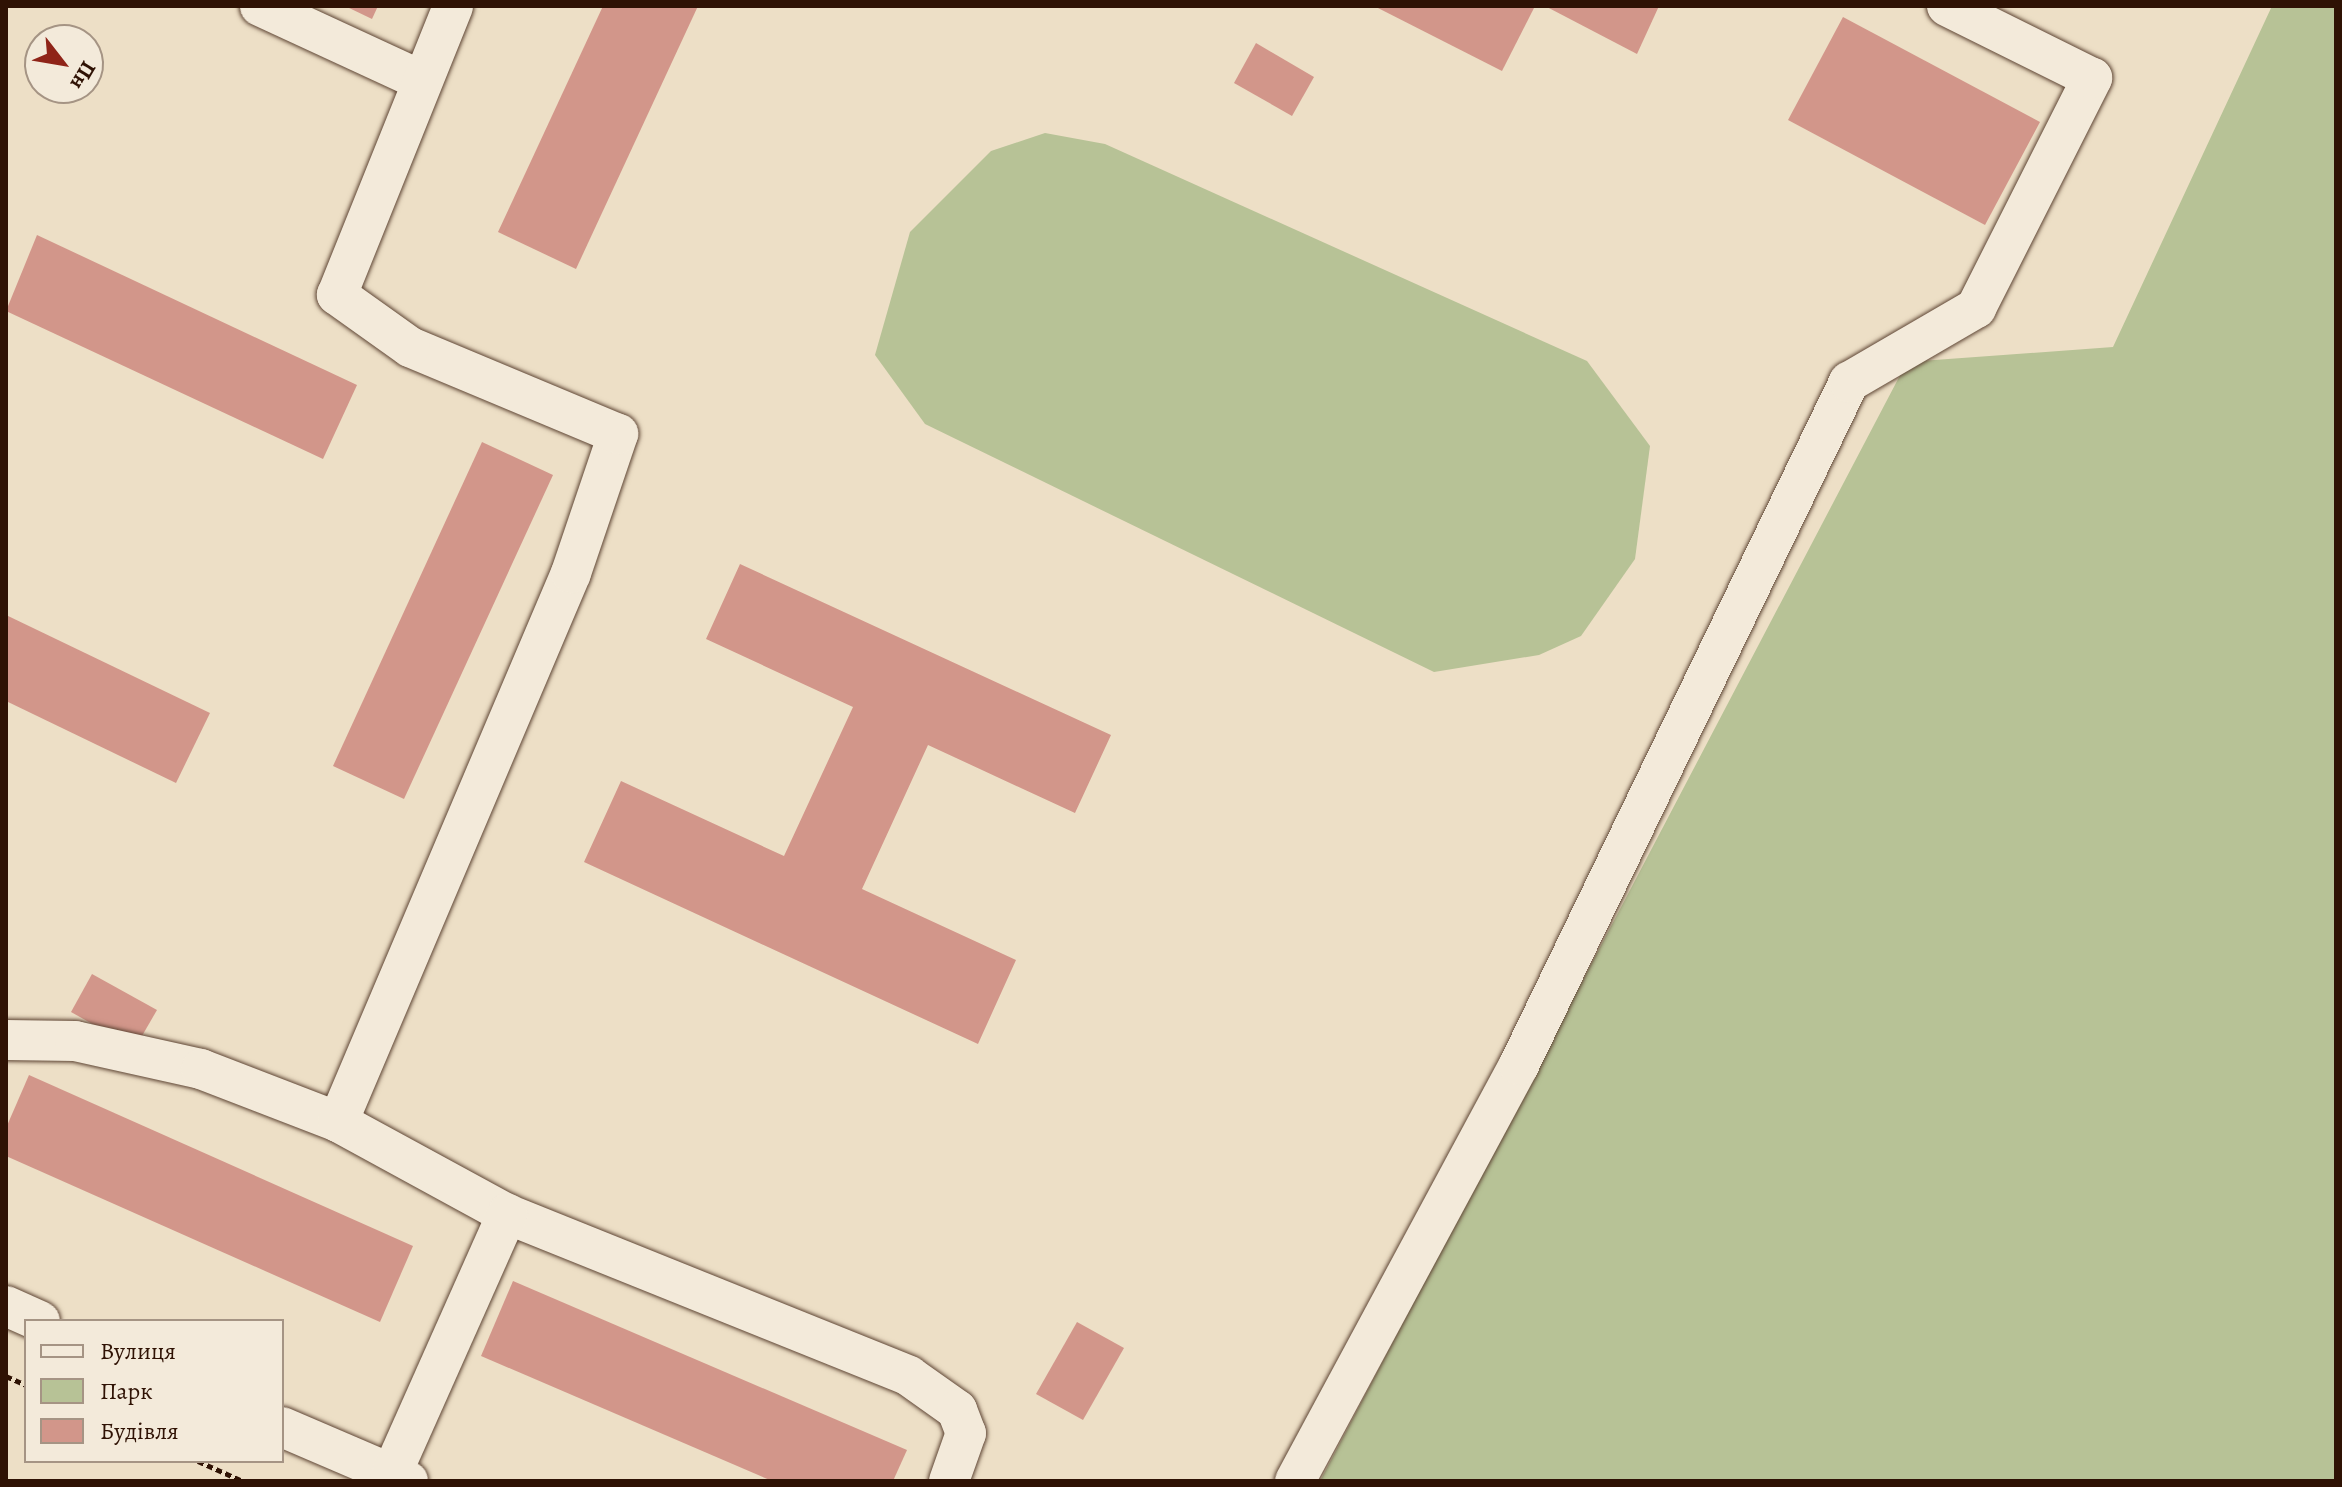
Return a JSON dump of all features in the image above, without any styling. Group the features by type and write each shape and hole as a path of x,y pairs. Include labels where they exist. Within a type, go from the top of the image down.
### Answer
{"street":[{"path":"338,1122 571,573 618,434 410,347 337,295 418,79 453,6"},
{"path":"1295,1481 1519,1065 1849,382 1976,308 2092,78 1947,6"},
{"path":"266,9 418,79"},
{"path":"6,1040 75,1041 201,1069 338,1122 507,1214 909,1376 957,1410 966,1433 949,1481"},
{"path":"284,1428 400,1478 507,1214"},
{"path":"6,1306 35,1319"}],"path":[{"path":"202,1463 243,1481"}],"green space":[{"path":"2272,6 2336,6 2336,1481 1320,1481 1907,362 2113,347"},
{"path":"1045,133 1105,144 1587,361 1650,446 1635,559 1581,636 1539,655 1434,672 925,424 875,355 910,232 991,151"}],"building":[{"path":"345,6 378,6 372,19"},
{"path":"603,6 698,6 576,269 498,232"},
{"path":"1374,6 1535,6 1502,71"},
{"path":"1545,6 1659,6 1637,54"},
{"path":"1843,17 2040,122 1985,225 1788,120"},
{"path":"1256,43 1314,77 1292,116 1234,83"},
{"path":"37,235 357,385 323,459 6,311"},
{"path":"482,442 553,475 404,799 333,766"},
{"path":"740,564 1111,735 1075,813 928,745 862,889 1016,960 978,1044 584,862 621,781 784,856 853,707 706,639"},
{"path":"6,615 210,713 176,783 6,701"},
{"path":"92,974 157,1010 135,1048 71,1012"},
{"path":"29,1075 413,1246 380,1322 6,1156 6,1128"},
{"path":"513,1281 907,1450 893,1481 772,1481 481,1356"},
{"path":"1077,1322 1124,1348 1083,1420 1036,1394"}]}
